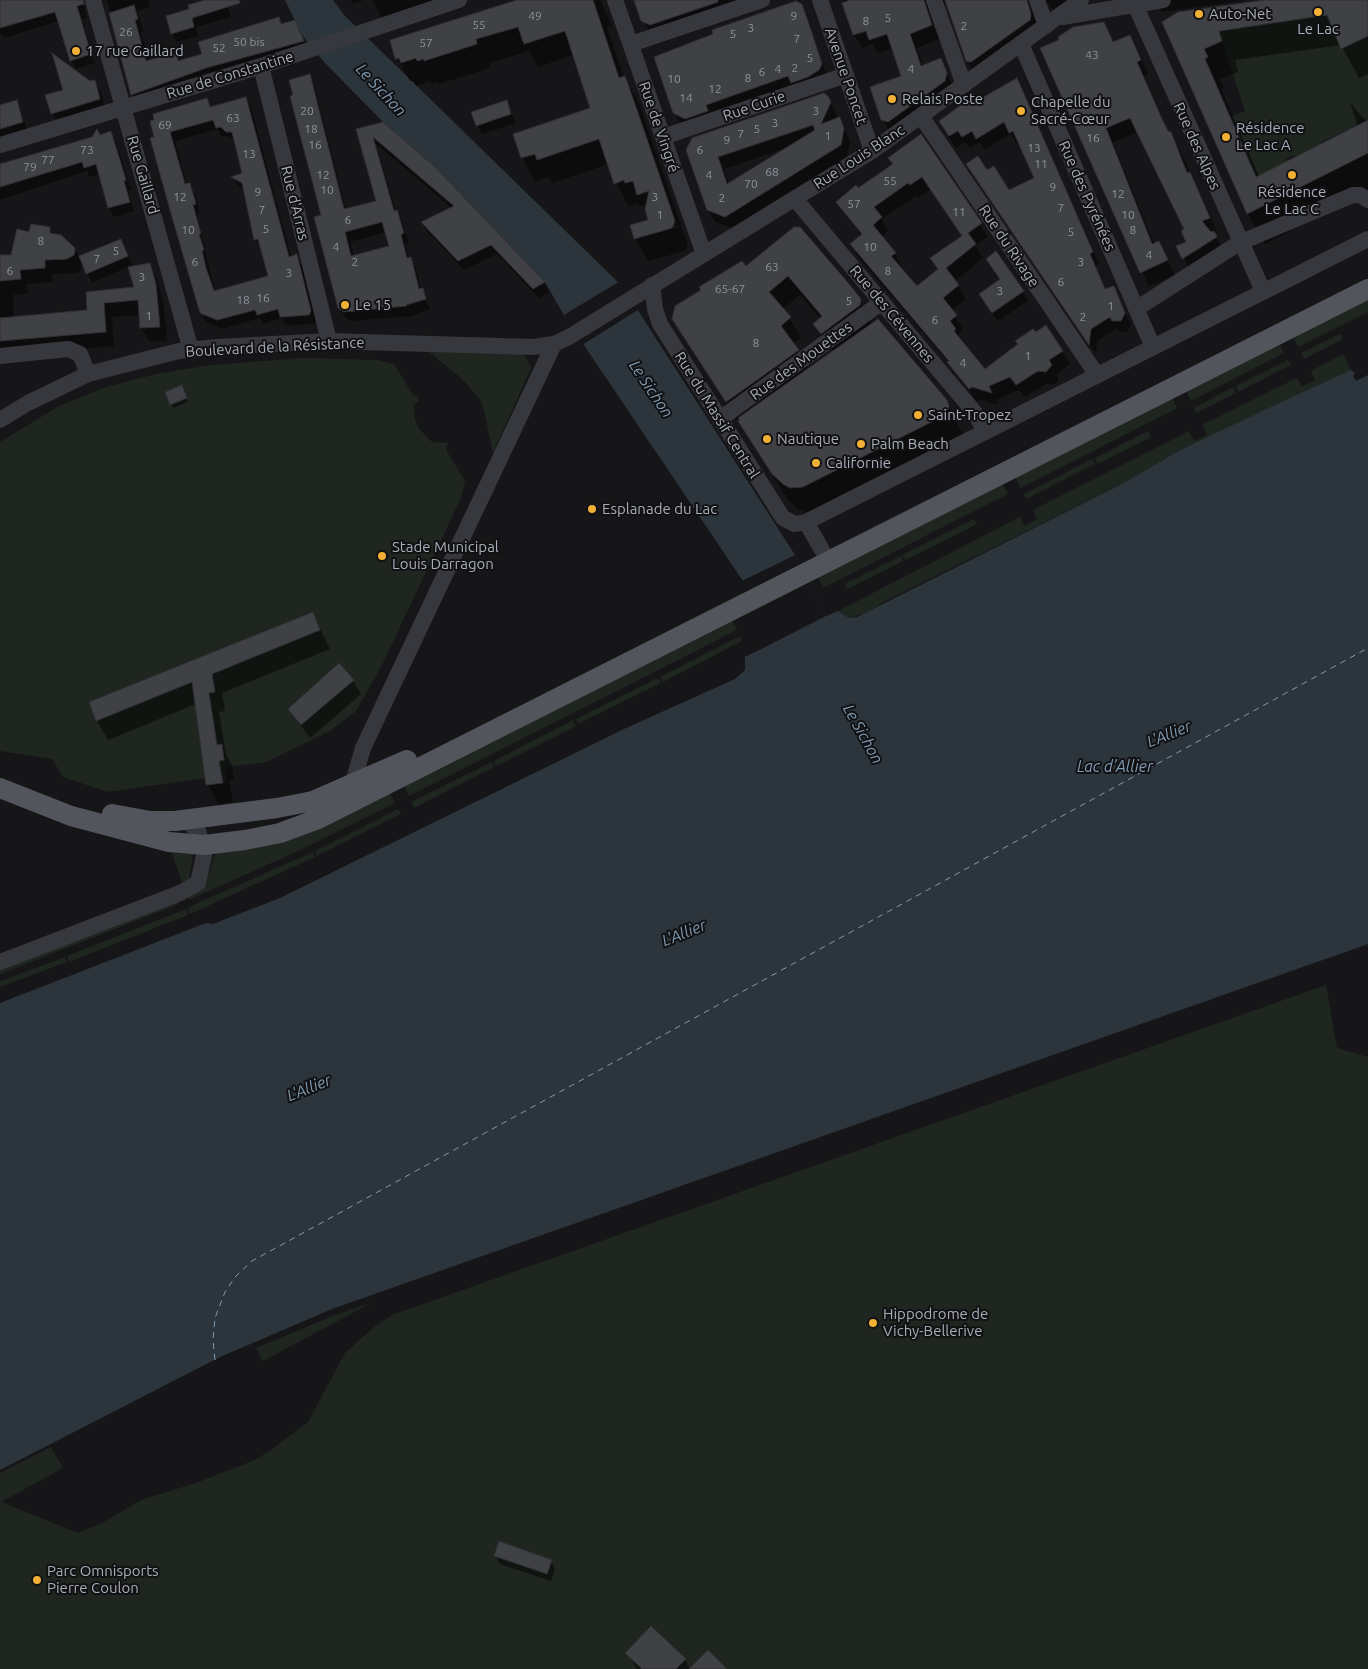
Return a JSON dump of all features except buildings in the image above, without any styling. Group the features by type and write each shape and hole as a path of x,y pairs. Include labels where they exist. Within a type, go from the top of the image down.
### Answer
{"main road":[{"path":"806,566 822,550 1368,274"},
{"path":"0,773 76,804 127,818 185,820 277,808 313,801 354,784 729,604 1368,289"},
{"path":"0,788 71,816 169,842 204,845 280,833 318,819 729,604"}],"street":[{"name":"Rue Gaillard","path":"93,0 192,350"},
{"name":"Rue de Constantine","path":"0,145 261,66 459,0"},
{"name":"Rue de Vingré","path":"615,0 704,254"},
{"path":"631,44 762,0"},
{"name":"Avenue Poncet","path":"820,0 872,151"},
{"path":"934,0 964,85"},
{"path":"1037,0 1051,22 1134,2 1163,0"},
{"name":"Rue Louis Blanc","path":"554,344 569,337 872,151 1081,0"},
{"name":"Rue des Alpes","path":"1134,2 1262,292"},
{"name":"Rue des Pyrénées","path":"1021,44 1153,347"},
{"name":"Rue d'Arras","path":"261,66 329,341"},
{"name":"Rue Curie","path":"663,137 846,75"},
{"name":"Rue du Rivage","path":"921,116 1097,375"},
{"path":"1136,309 1239,243 1353,195 1360,195 1368,200"},
{"name":"Rue des Cévennes","path":"795,199 975,413 985,432"},
{"path":"822,550 806,522 1368,238"},
{"name":"Rue du Massif Central","path":"652,285 655,309 660,324 783,518 795,524 806,522"},
{"name":"Rue des Mouettes","path":"720,419 882,302"},
{"name":"Boulevard de la Résistance","path":"0,420 28,403 88,374 170,353 329,341 533,347 554,344"},
{"path":"354,784 363,748 554,344"},
{"path":"0,356 68,349 80,354 88,374"},
{"path":"0,962 180,893 198,883 205,851 204,845 198,831 185,820"}],"shaded area":[{"path":"1327,15 1341,49 1368,36 1368,120 1364,119 1356,124 1357,126 1321,142 1321,144 1296,157 1294,155 1286,159 1287,161 1257,177 1230,117 1245,111 1219,31"},
{"path":"1368,294 1368,312 1298,347 1291,333"},
{"path":"1340,334 1343,339 1304,359 1301,353"},
{"path":"1277,340 1284,353 1191,401 1184,388"},
{"path":"428,351 520,352 527,359 531,368 493,453 480,399 460,377"},
{"path":"1343,354 1351,370 1180,450 1122,484 883,602 868,612 849,618 838,611 1020,517 1024,526 1037,519 1033,510 1189,431 1194,441 1207,435 1202,425 1297,378 1302,387 1315,380 1311,371"},
{"name":"Stade Municipal Louis Darragon","path":"303,358 377,360 394,364 413,395 418,397 419,402 414,404 415,419 419,429 432,442 448,443 446,450 465,481 461,498 382,665 356,711 330,731 266,762 225,767 227,782 206,785 205,778 108,792 63,777 52,759 0,751 0,442 59,406 106,387 156,374 212,365"},
{"path":"1288,360 1291,365 1238,392 1236,386"},
{"path":"1233,387 1236,393 1196,413 1194,408"},
{"path":"1170,393 1177,408 1021,488 1013,473"},
{"path":"1148,431 1151,437 1098,464 1095,458"},
{"path":"1092,459 1095,464 1026,499 1024,494"},
{"path":"1000,479 1008,494 823,588 816,573"},
{"path":"974,519 977,524 905,560 902,555"},
{"path":"901,556 903,561 847,589 845,584"},
{"path":"730,617 737,630 409,796 401,782"},
{"path":"740,636 742,641 663,682 660,677"},
{"path":"658,678 661,683 578,724 576,719"},
{"path":"573,720 576,726 496,766 494,761"},
{"path":"492,762 494,767 414,808 411,802"},
{"path":"388,789 395,803 298,851 189,900 187,896 206,883 215,855 219,852"},
{"path":"398,809 401,814 317,856 315,851"},
{"path":"313,852 315,857 190,914 187,908"},
{"path":"172,853 193,854 189,880 183,886"},
{"path":"177,899 179,904 0,974 0,969"},
{"path":"186,909 188,915 69,962 67,956"},
{"path":"65,957 67,962 0,987 0,981"},
{"name":"Hippodrome de Vichy-Bellerive","path":"1326,985 1337,1048 1368,1057 1368,1669 0,1669 0,1473 51,1447 63,1468 1,1502 78,1533 104,1522 141,1500 196,1483 255,1460 274,1448 308,1422 345,1353 374,1327 392,1315"},
{"path":"373,1302 263,1361 256,1348 333,1316"}],"water":[{"name":"Lac d'Allier","path":"285,0 333,0 344,15 623,287 795,555 826,616 838,611 849,618 857,617 1122,484 1180,450 1351,370 1355,373 1353,376 1356,381 1368,375 1368,944 332,1309 220,1357 0,1470 0,1003 206,923 213,924 280,898 624,729 735,679 745,670 745,657 773,643 743,581 565,317 545,282 435,167 394,133 325,63 302,35"}],"pier":[{"path":"620,281 638,310 582,345 564,315"},
{"path":"795,555 826,616 759,650 757,648 770,642 740,582"}],"ferry route":[{"path":"215,1360 213,1340 215,1318 225,1292 235,1277 252,1261 1368,648"}],"place":[{"name":"Le Lac","path":"1318,12"},
{"name":"Auto-Net","path":"1199,14"},
{"name":"17 rue Gaillard","path":"76,51"},
{"name":"Relais Poste","path":"892,99"},
{"name":"Chapelle du Sacré-Cœur","path":"1021,111"},
{"name":"Résidence Le Lac A","path":"1226,137"},
{"name":"Résidence Le Lac C","path":"1292,175"},
{"name":"Le 15","path":"345,305"},
{"name":"Saint-Tropez","path":"918,415"},
{"name":"Nautique","path":"767,439"},
{"name":"Palm Beach","path":"861,444"},
{"name":"Californie","path":"816,463"},
{"name":"Esplanade du Lac","path":"592,509"},
{"name":"Stade Municipal Louis Darragon","path":"382,556"},
{"name":"Hippodrome de Vichy-Bellerive","path":"873,1323"},
{"name":"Parc Omnisports Pierre Coulon","path":"37,1580"}],"water label":[{"name":"Le Sichon","path":"381,90"},
{"name":"Le Sichon","path":"651,389"},
{"name":"Le Sichon","path":"863,734"},
{"name":"L'Allier","path":"1169,734"},
{"name":"L'Allier","path":"684,933"},
{"name":"L'Allier","path":"309,1088"}]}
